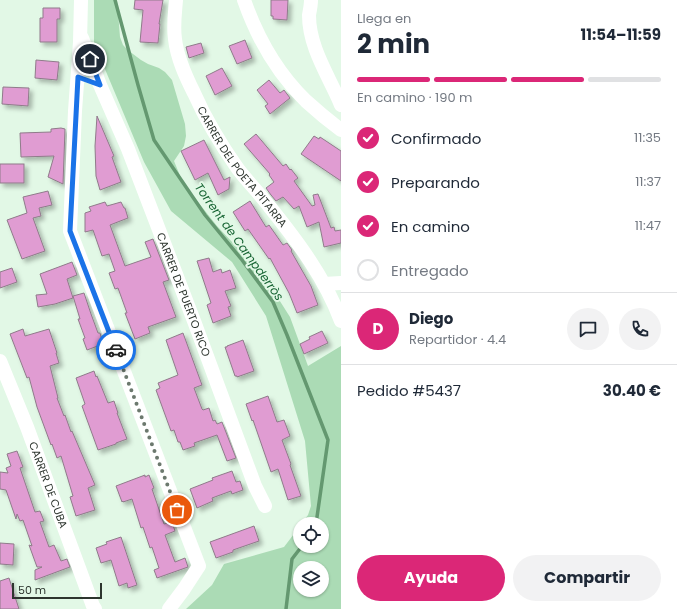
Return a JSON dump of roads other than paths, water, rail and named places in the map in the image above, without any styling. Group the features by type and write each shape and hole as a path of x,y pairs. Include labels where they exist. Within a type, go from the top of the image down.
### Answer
{"street":[{"path":"80,0 80,32 70,231 199,566 169,609"},
{"name":"CARRER DEL POETA PITARRA","path":"176,0 174,23 178,56 198,103 220,143 239,170 270,207 308,258 324,284 341,321"},
{"path":"244,0 248,13 263,46 284,77 305,100 341,130"},
{"path":"312,0 309,16 312,38 323,68 341,105"},
{"name":"CARRER DE PUERTO RICO","path":"80,32 100,85 128,149 194,320 255,486 265,506"},
{"path":"78,77 100,85"},
{"path":"324,284 341,283"},
{"name":"CARRER DE CUBA","path":"0,362 26,426 95,609"}],"waterway":[{"name":"Torrent de Campderròs","path":"115,0 154,140 205,215 242,260 273,302 287,335 328,440 317,517"},
{"name":"Torrent de Campderròs","path":"286,609 292,559 297,553"}]}
